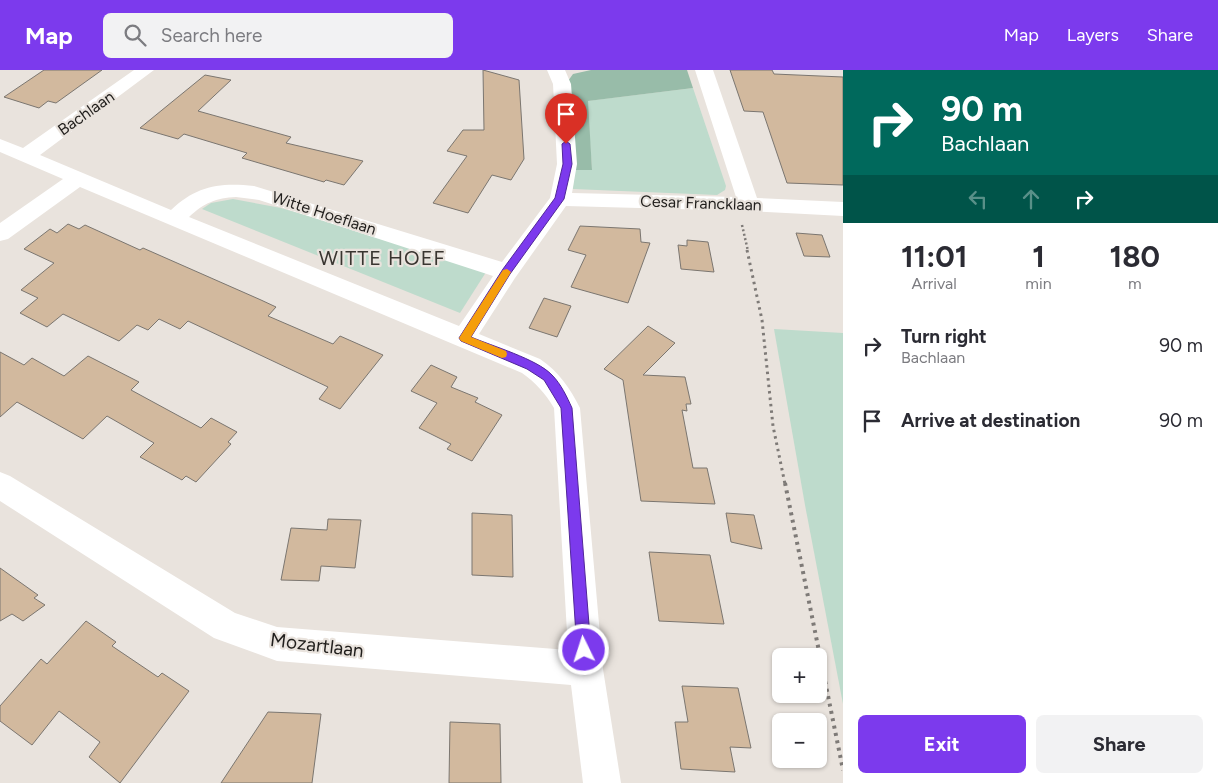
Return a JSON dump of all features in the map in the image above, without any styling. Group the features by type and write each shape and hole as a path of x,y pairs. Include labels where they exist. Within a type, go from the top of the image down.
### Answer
{"street":[{"name":"Bachlaan","path":"26,156 145,70"},
{"path":"464,338 507,272 560,199 567,164 562,84 556,70"},
{"path":"704,70 743,203"},
{"path":"0,145 531,366 548,377 559,392 567,408 586,669 602,783"},
{"path":"0,234 79,178"},
{"name":"Witte Hoeflaan","path":"174,219 196,200 214,193 237,190 245,191 262,194 507,272"},
{"name":"Cesar Francklaan","path":"560,199 743,203 843,209"},
{"name":"Mozartlaan","path":"0,485 226,626 277,644 586,669"}],"path":[{"path":"743,203 762,320 773,426 843,770"}],"green space":[{"path":"591,70 687,70 693,88 588,101 592,170 574,170 568,81 573,74"},
{"path":"693,88 726,186 725,190 717,195 573,189 574,170 592,169 587,101"},
{"path":"233,199 281,208 488,269 460,313 202,209 211,203"},
{"path":"774,329 843,333 843,704 805,505"}],"building":[{"path":"44,70 102,70 56,103 48,101 39,108 4,97"},
{"path":"483,70 519,80 524,159 511,180 492,175 468,213 433,203 467,156 447,151 463,130 484,130"},
{"path":"730,70 772,70 774,74 843,77 843,185 787,183 763,112 744,111"},
{"path":"205,75 231,80 198,111 291,137 286,143 363,161 344,185 326,180 324,182 242,158 247,153 184,134 178,139 140,128"},
{"path":"68,224 79,229 85,225 140,250 143,248 261,300 276,307 268,316 333,344 340,336 383,355 340,409 319,399 328,387 188,321 180,329 159,319 148,330 137,325 119,341 63,314 47,327 20,313 38,298 21,290 54,263 24,249 50,229 57,233"},
{"path":"580,226 640,229 641,242 650,243 628,303 571,287 586,255 568,250"},
{"path":"796,233 822,235 830,257 804,256"},
{"path":"687,240 708,242 714,272 681,269 678,245 687,246"},
{"path":"544,298 571,306 557,337 529,328"},
{"path":"648,326 675,343 643,375 685,377 691,404 686,404 687,411 682,410 693,468 707,468 715,504 641,501 623,380 604,369"},
{"path":"0,352 24,365 32,358 64,376 88,356 139,382 131,390 201,428 211,418 237,432 228,442 231,444 196,482 186,476 182,480 140,457 154,443 107,416 83,439 17,402 0,417"},
{"path":"431,365 457,377 451,387 478,398 475,402 502,415 472,461 447,449 451,444 419,428 437,403 411,391"},
{"path":"472,513 512,515 513,577 472,575"},
{"path":"726,513 754,515 762,549 731,542"},
{"path":"328,519 361,520 355,568 321,566 319,581 281,580 291,528 327,530"},
{"path":"649,552 710,555 724,624 659,621"},
{"path":"0,568 38,595 34,598 45,605 23,621 12,614 0,621"},
{"path":"86,621 116,642 112,646 158,677 162,673 189,691 120,783 89,757 100,742 59,711 32,745 0,721 0,706 41,659 47,664"},
{"path":"682,686 738,688 751,748 730,747 735,772 681,769 675,722 688,722"},
{"path":"268,712 321,714 312,783 221,783"},
{"path":"450,722 500,724 501,783 449,783"}],"slow traffic":[{"path":"502,354 464,338 507,272"}],"district":[{"name":"WITTE HOEF","path":"382,258"}],"route":[{"path":"566,144 567,164 560,199 507,272 464,338 531,366 548,377 559,392 567,408 584,650"}]}
